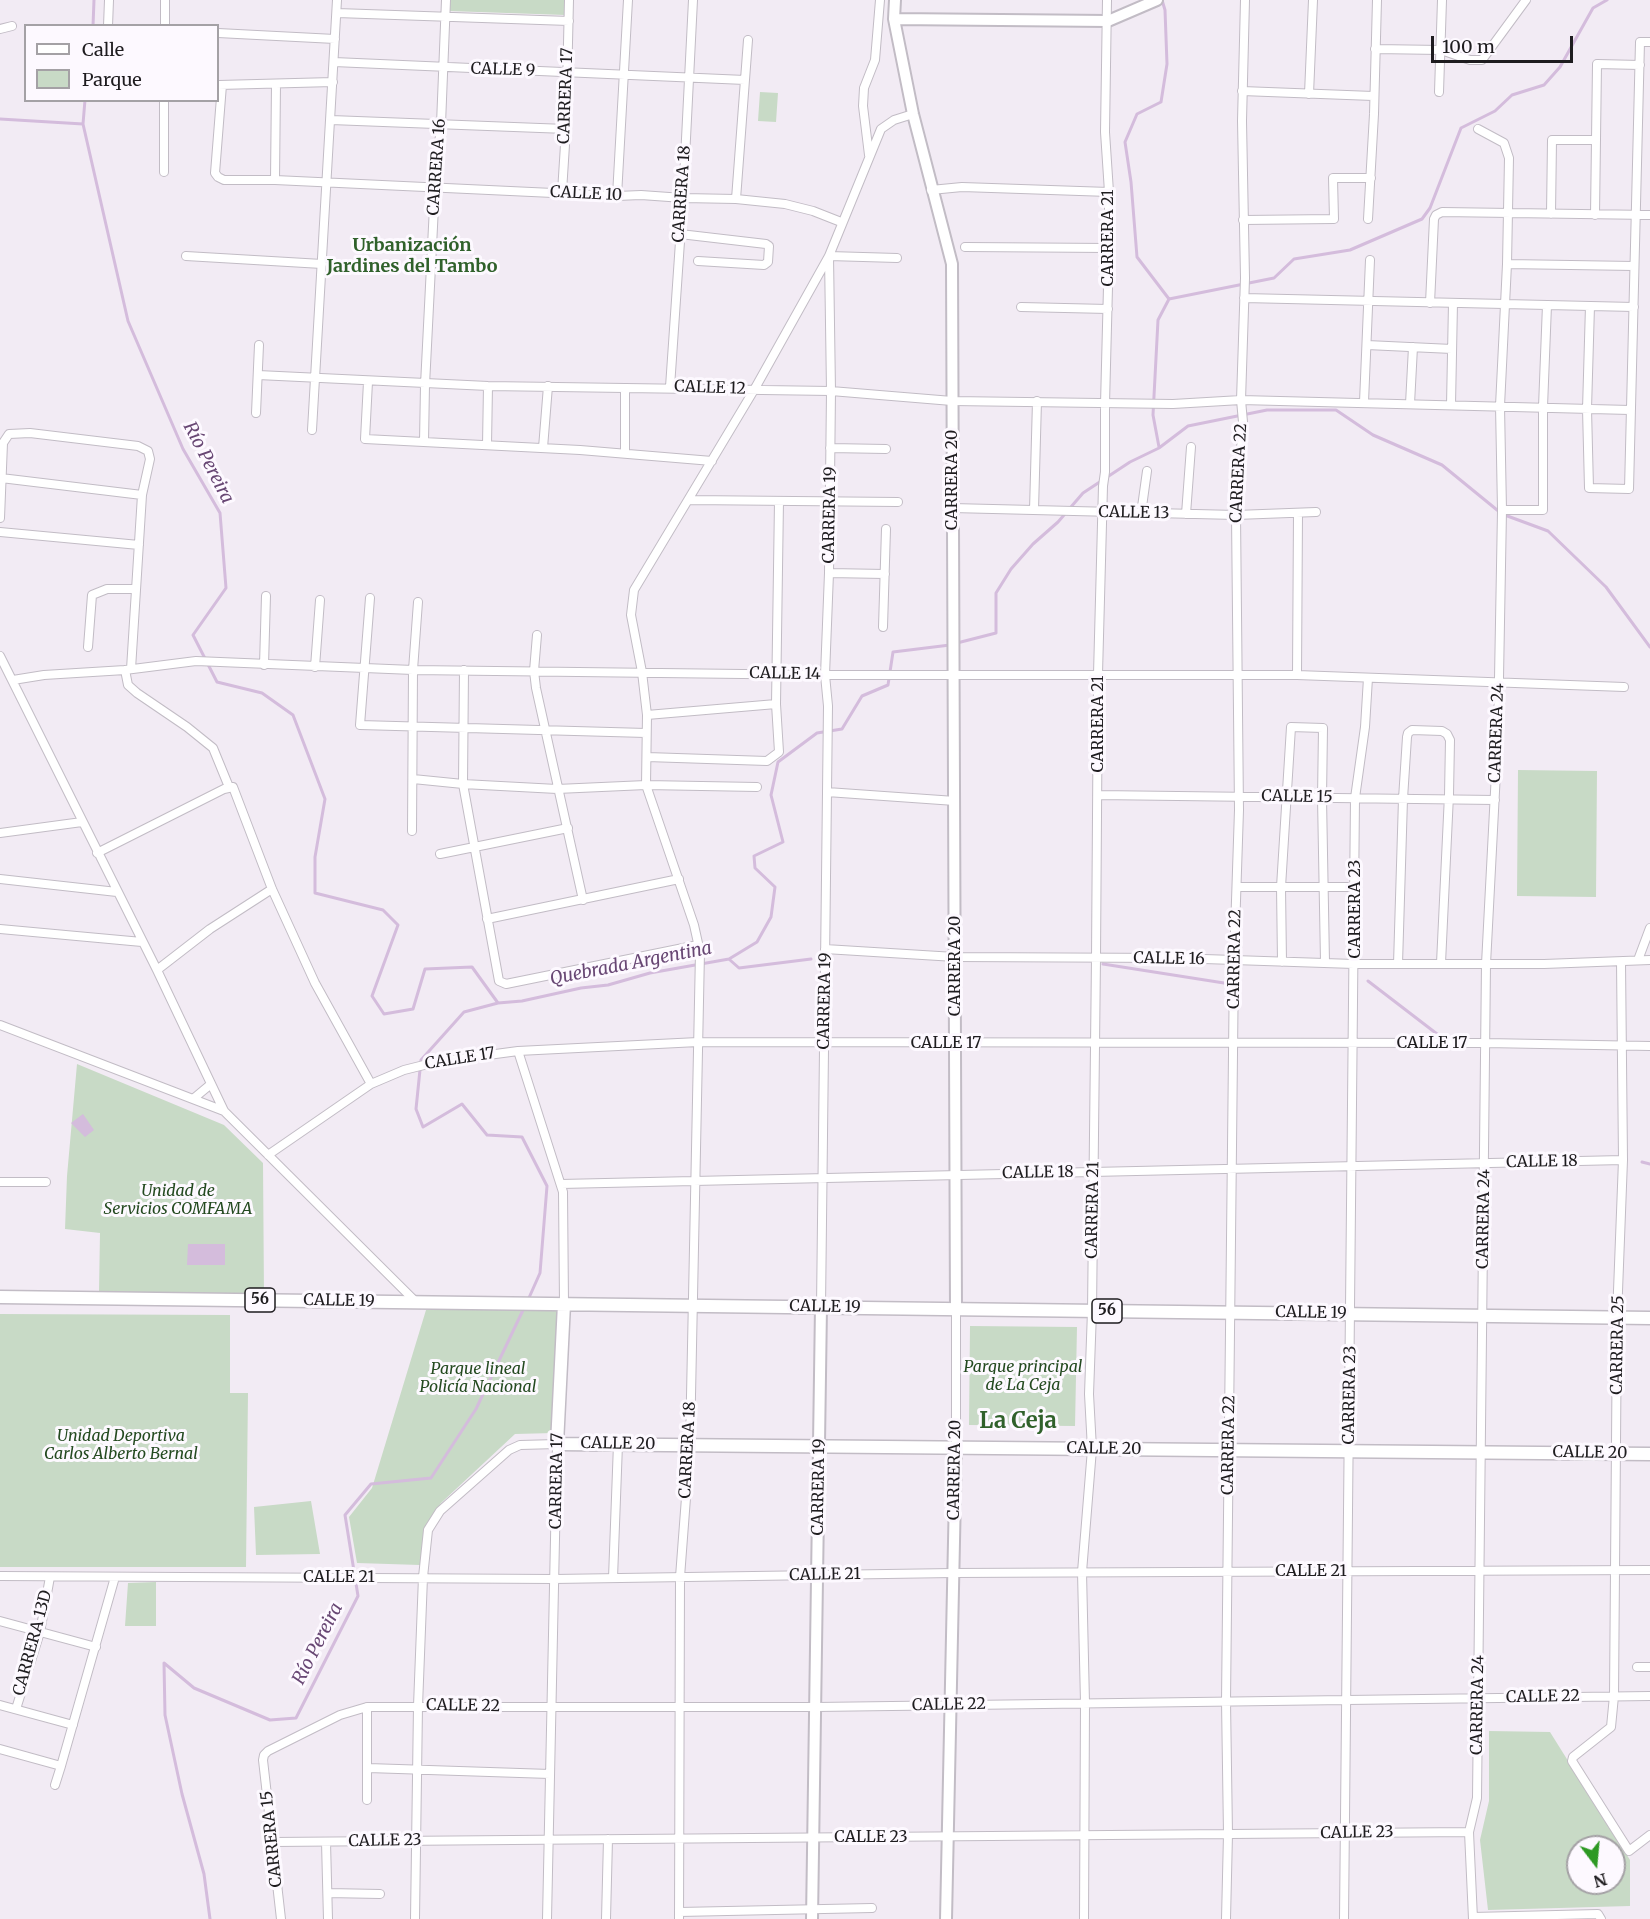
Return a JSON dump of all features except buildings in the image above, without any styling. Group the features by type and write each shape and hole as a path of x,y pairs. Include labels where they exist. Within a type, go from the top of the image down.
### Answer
{"main road":[{"name":"CARRERA 20","path":"895,0 894,19 913,114 952,264 956,1309"},
{"path":"894,19 1108,21 1157,0"},
{"name":"CALLE 19","path":"0,1297 1650,1318"},
{"name":"CARRERA 17","path":"557,1444 564,1304"},
{"name":"CARRERA 19","path":"812,1914 822,1307"},
{"name":"CALLE 20","path":"557,1444 1650,1454"},
{"name":"CARRERA 20","path":"946,1919 956,1447"}],"street":[{"path":"108,24 109,0"},
{"path":"165,0 165,24"},
{"path":"312,430 337,0"},
{"name":"CARRERA 16","path":"424,442 425,385 446,0"},
{"name":"CARRERA 17","path":"562,192 569,0"},
{"path":"617,196 628,0"},
{"name":"CARRERA 18","path":"670,387 693,0"},
{"path":"869,156 863,106 864,88 875,60 880,0"},
{"name":"CARRERA 21","path":"1084,1919 1085,1703 1082,1572 1092,1449 1089,1400 1094,1172 1098,674 1109,248 1109,192 1105,132 1107,0"},
{"name":"CARRERA 22","path":"1226,1919 1233,1044 1239,796 1236,515 1242,418 1245,278 1242,91 1245,0"},
{"path":"1309,94 1313,0"},
{"path":"1368,219 1377,0"},
{"path":"1439,92 1442,0"},
{"path":"1375,50 1441,50 1470,60 1482,60 1526,0"},
{"path":"337,13 569,21"},
{"path":"0,29 12,26"},
{"path":"219,33 335,39"},
{"path":"736,199 748,40"},
{"path":"1590,306 1587,409 1589,488 1629,489 1640,42 1650,42"},
{"name":"CALLE 9","path":"334,62 745,80"},
{"path":"1595,215 1597,64 1640,64"},
{"path":"220,85 333,82"},
{"path":"275,180 276,84"},
{"path":"1242,91 1373,96"},
{"path":"164,102 164,172"},
{"name":"CALLE 10","path":"219,102 214,173 224,180 275,180 617,196 736,199 785,204 813,211 841,222"},
{"name":"CARRERA 19","path":"822,1307 828,726 825,675 829,573 831,391 829,256 881,129 894,120 913,114"},
{"path":"331,120 566,129"},
{"name":"CARRERA 24","path":"1473,1918 1469,1832 1478,1798 1486,964 1499,682 1502,514 1500,406 1507,264 1509,158 1506,145 1478,129"},
{"path":"1551,214 1552,140 1596,140"},
{"path":"1243,220 1334,219 1334,178 1371,178"},
{"path":"932,190 962,188 1109,192"},
{"path":"1430,303 1434,219 1442,212 1650,215"},
{"path":"680,234 766,243 769,246 768,262 764,265 698,261"},
{"path":"965,247 1109,248"},
{"path":"186,256 322,264"},
{"path":"646,785 647,715 632,615 634,590 754,390 829,256 897,258"},
{"path":"1364,402 1370,260"},
{"path":"1507,264 1634,266"},
{"path":"1244,294 1368,301 1634,308"},
{"path":"1451,405 1453,303"},
{"path":"1502,514 1543,510 1546,306"},
{"path":"1021,307 1108,309"},
{"path":"256,413 259,345"},
{"path":"1366,345 1452,349"},
{"path":"1410,404 1413,347"},
{"name":"CALLE 12","path":"258,375 425,385 831,391 952,400 1105,404 1173,404 1241,400 1630,410"},
{"path":"368,382 365,439 625,453 712,461"},
{"path":"487,445 488,386"},
{"path":"543,448 548,386"},
{"path":"625,388 625,453"},
{"path":"1034,510 1037,401"},
{"path":"0,518 5,436 14,432 30,432 142,448 148,452 150,459 142,495 128,685 213,748 229,787"},
{"path":"1186,514 1191,447"},
{"path":"830,448 886,449"},
{"path":"1141,514 1147,471"},
{"path":"1,478 142,495"},
{"path":"689,500 898,502"},
{"path":"647,757 767,761 779,752 776,704 779,501"},
{"name":"CALLE 13","path":"952,508 1141,514 1236,515 1316,512"},
{"path":"1297,675 1298,513"},
{"path":"883,627 886,529"},
{"path":"0,532 139,546"},
{"path":"829,573 885,574"},
{"path":"88,647 92,595 107,589 135,590"},
{"path":"264,665 266,596"},
{"path":"370,598 360,725 646,733"},
{"path":"315,667 320,600"},
{"path":"412,831 413,670 418,602"},
{"path":"537,635 534,671 557,789 568,828 583,900"},
{"path":"0,656 157,970 224,1111 415,1302"},
{"name":"CALLE 14","path":"13,680 196,661 413,670 954,676 1297,675 1624,687"},
{"path":"464,670 463,784 499,981 503,984 699,949"},
{"name":"CARRERA 23","path":"1344,1919 1355,798 1365,727 1368,678"},
{"path":"647,715 776,704"},
{"path":"1282,962 1281,887 1291,727 1323,728 1325,962"},
{"path":"1398,964 1403,799 1407,737 1412,730 1442,731 1450,740 1441,963"},
{"path":"412,779 557,789 646,785 757,787"},
{"name":"CARRERA 18","path":"646,785 694,925 699,949 690,1445 680,1577 679,1915"},
{"path":"97,853 233,787 272,889 323,999 371,1084"},
{"path":"827,792 955,801"},
{"name":"CALLE 15","path":"1098,795 1495,800"},
{"path":"0,833 82,822"},
{"path":"440,854 568,828"},
{"path":"0,879 117,892"},
{"path":"487,919 679,879"},
{"path":"1237,887 1355,887"},
{"path":"157,970 210,929 272,889"},
{"path":"1638,960 1650,928"},
{"path":"0,929 142,942"},
{"name":"CALLE 16","path":"825,949 955,957 1354,964 1650,960"},
{"name":"CARRERA 25","path":"1621,962 1623,1160 1617,1317 1614,1696 1611,1727 1574,1757 1574,1764 1629,1851 1650,1835"},
{"path":"0,1025 224,1111"},
{"name":"CALLE 17","path":"268,1155 371,1084 404,1070 436,1062 518,1051 698,1042 1486,1043 1650,1046"},
{"name":"CARRERA 17","path":"518,1051 563,1192 564,1304"},
{"path":"193,1099 211,1084"},
{"name":"CALLE 18","path":"561,1184 1623,1160"},
{"path":"0,1182 46,1182"},
{"name":"CARRERA 20","path":"956,1309 956,1447"},
{"path":"415,1919 418,1706 423,1577 428,1530 440,1511 509,1450 520,1445 557,1444"},
{"name":"CARRERA 17","path":"547,1919 557,1444"},
{"path":"613,1578 618,1444"},
{"name":"CALLE 21","path":"0,1576 377,1576 554,1579 953,1573 1650,1570"},
{"path":"55,1785 116,1576"},
{"name":"CARRERA 13D","path":"16,1709 40,1632 50,1577"},
{"path":"0,1621 96,1647"},
{"path":"1637,1668 1650,1667"},
{"name":"CALLE 22","path":"263,1760 268,1751 340,1715 367,1707 816,1707 1650,1696"},
{"path":"0,1705 73,1725"},
{"path":"367,1707 368,1800"},
{"path":"0,1749 61,1766"},
{"name":"CARRERA 15","path":"263,1760 281,1919"},
{"path":"368,1768 550,1774"},
{"name":"CALLE 23","path":"273,1842 1469,1832"},
{"path":"606,1919 608,1839"},
{"path":"326,1842 328,1919"},
{"path":"328,1893 380,1894"},
{"path":"679,1915 812,1914 872,1908"},
{"path":"1473,1918 1599,1916"}],"green space":[{"path":"450,0 566,0 565,15 449,11"},
{"path":"760,92 778,93 776,122 758,121"},
{"path":"1518,770 1597,771 1596,897 1517,896"},
{"name":"Unidad de Servicios COMFAMA","path":"77,1064 224,1125 263,1163 264,1296 99,1292 100,1233 65,1229 67,1176"},
{"name":"Parque lineal Policía Nacional","path":"561,1309 554,1433 515,1434 441,1503 424,1529 420,1565 357,1563 349,1517 372,1488 426,1310"},
{"name":"Unidad Deportiva Carlos Alberto Bernal","path":"0,1314 230,1315 230,1393 248,1393 246,1567 0,1567"},
{"name":"Parque principal de La Ceja","path":"970,1326 1077,1327 1075,1426 969,1425"},
{"path":"311,1501 320,1554 256,1555 254,1507"},
{"path":"156,1582 156,1626 125,1626 128,1583"},
{"path":"1489,1731 1550,1732 1614,1835 1566,1835 1566,1895 1626,1895 1626,1854 1630,1860 1630,1906 1488,1910 1480,1840 1489,1801"}],"shaded area":[{"path":"83,1114 94,1130 85,1137 71,1123"},
{"path":"188,1244 225,1244 225,1265 187,1265"}],"waterway":[{"path":"93,24 94,0"},
{"path":"1162,0 1165,10 1167,64 1161,102 1137,114 1125,142 1131,182 1137,257 1169,299"},
{"path":"1169,299 1274,278 1294,259 1350,250 1422,219 1430,208 1461,128 1495,111 1512,95 1544,85 1560,67 1593,8 1607,0"},
{"path":"83,124 85,102"},
{"name":"Río Pereira","path":"0,119 83,124 128,321 183,449 220,513 226,588 193,635 217,682 262,693 293,715 325,799 315,857 315,893 383,910 398,925 372,996 384,1014 413,1009 425,969 472,967 498,1003 464,1012 421,1060 416,1109 423,1127 462,1104 487,1135 522,1137 547,1186 540,1273 528,1300"},
{"path":"1159,447 1153,415 1158,320 1169,299"},
{"name":"Quebrada Argentina","path":"957,643 996,633 996,593 1011,569 1083,493 1130,462 1159,448 1188,426 1267,410 1336,410 1373,435 1442,465 1502,514 1548,531 1606,587 1650,647"},
{"name":"Quebrada Argentina","path":"498,1003 522,1001 581,988 608,985 650,973 729,959 757,942 771,917 775,887 755,868 754,856 783,842 771,795 778,762 817,733 842,729 862,696 888,685 893,652 950,645"},
{"path":"730,960 739,968 811,959"},
{"path":"1103,964 1224,983"},
{"path":"1368,981 1441,1037"},
{"path":"1642,1162 1650,1164"},
{"name":"Río Pereira","path":"210,1919 204,1874 182,1794 165,1715 164,1663 194,1688 270,1720 296,1718 358,1596 345,1515 371,1484 431,1478 476,1409 524,1308"}],"district":[{"name":"Urbanización Jardines del Tambo","path":"412,256"},
{"name":"La Ceja","path":"1018,1422"}]}
